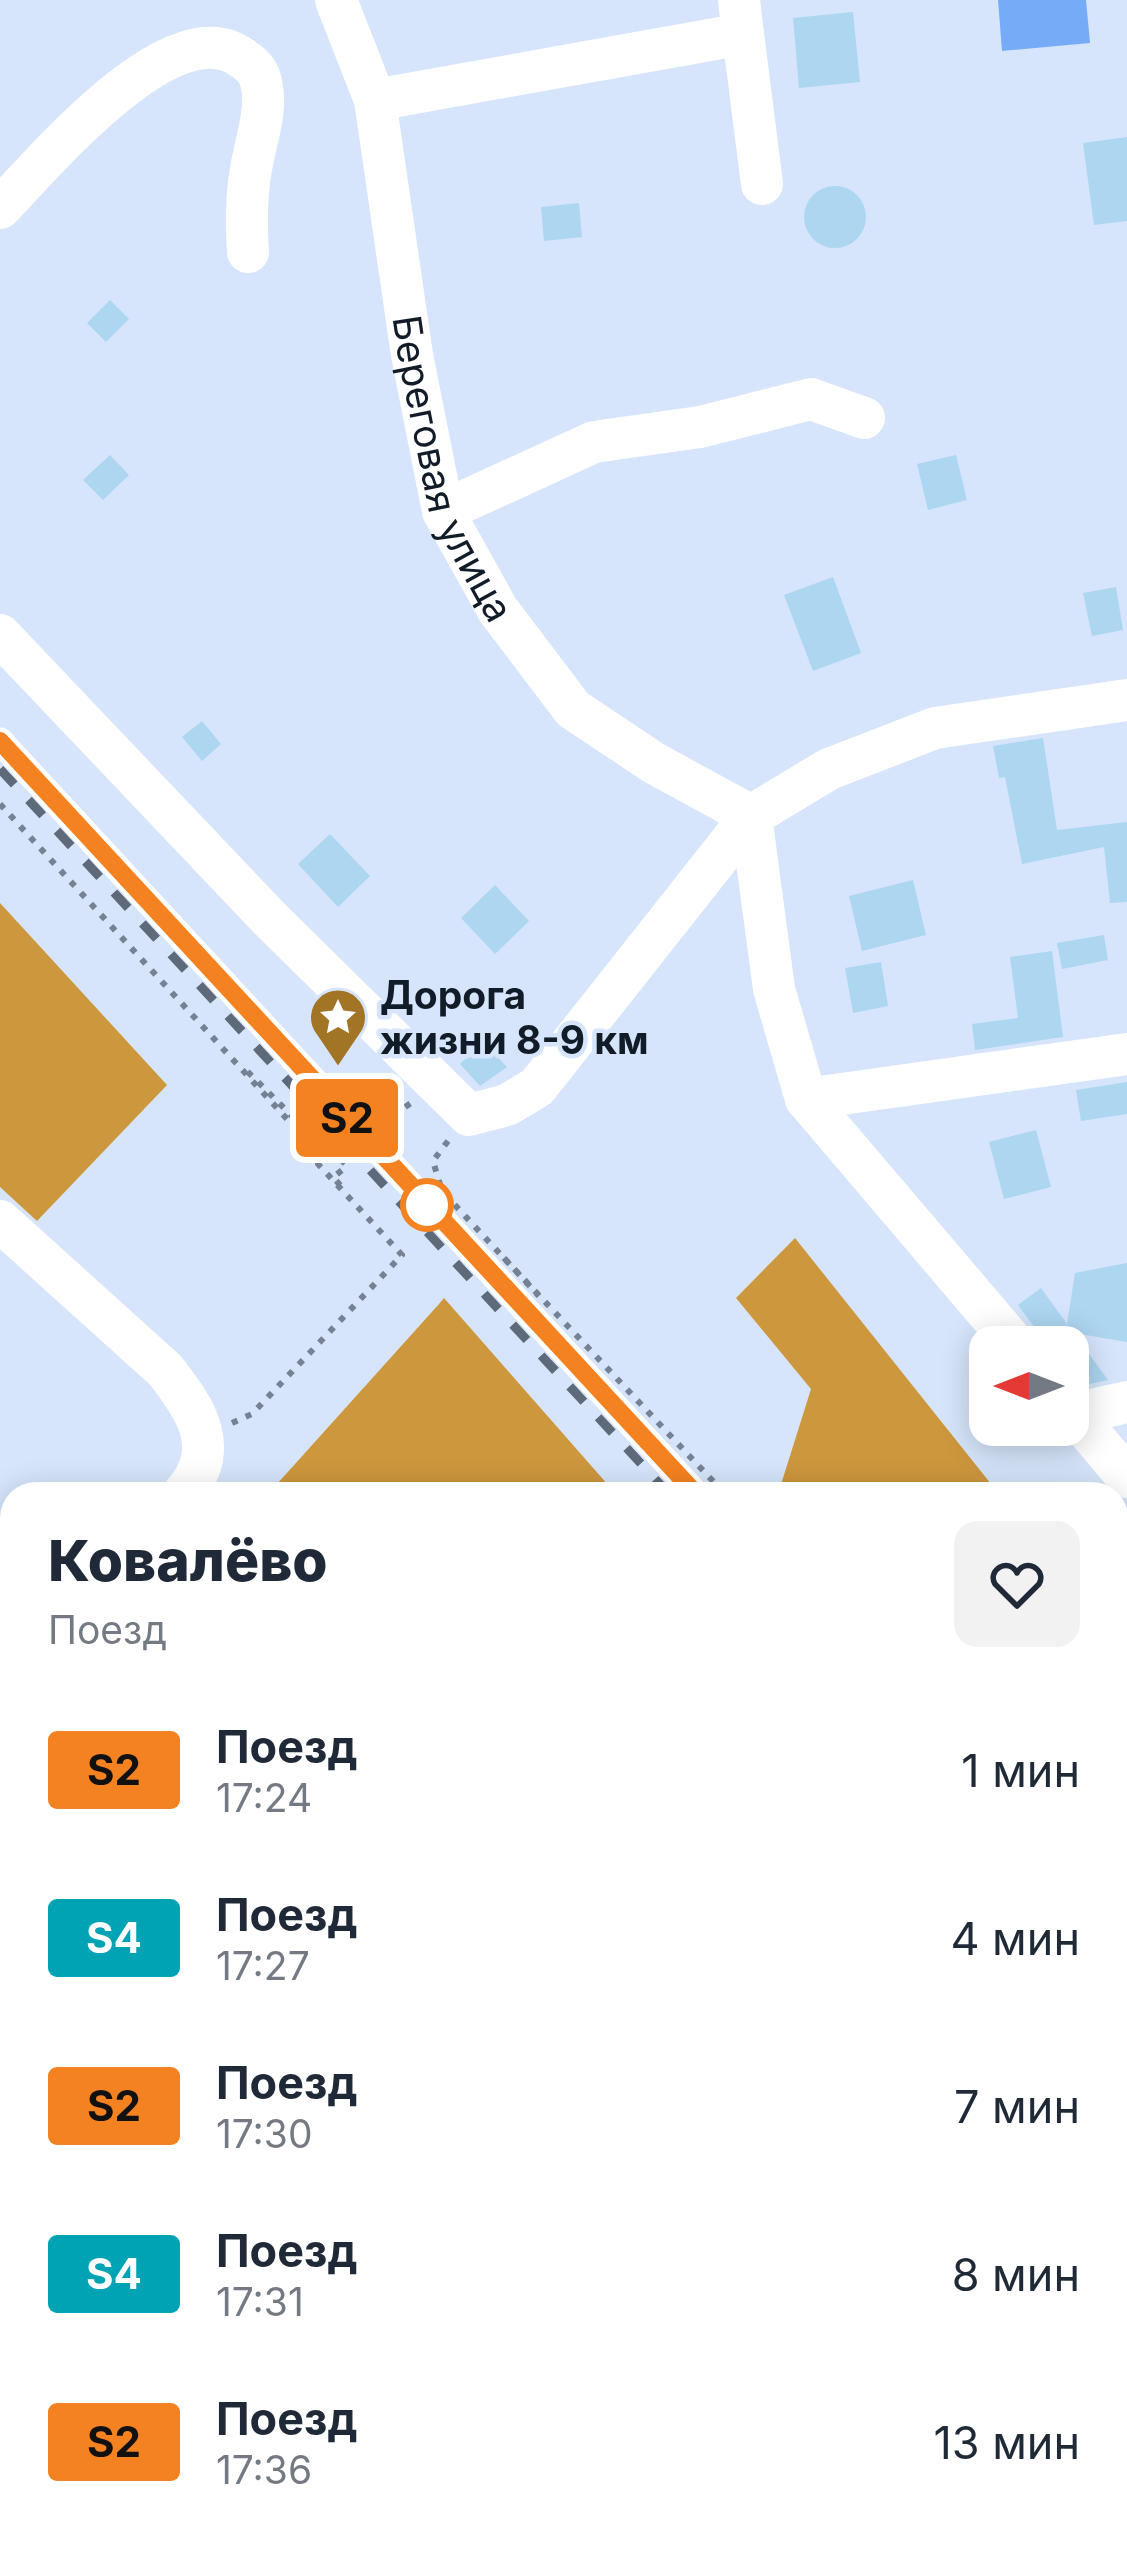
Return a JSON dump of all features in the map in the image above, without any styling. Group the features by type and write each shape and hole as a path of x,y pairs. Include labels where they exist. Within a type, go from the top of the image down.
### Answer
{"street":[{"name":"Береговая улица","path":"336,0 375,100 412,355 443,511 498,610 573,709 654,763 752,816"},
{"path":"375,100 741,17 763,184"},
{"path":"0,208 139,77 190,48 211,46 232,50 256,68 264,90 245,216 248,252"},
{"path":"443,511 594,442 700,427 811,399 864,418"},
{"path":"0,635 270,920 469,1115 507,1105 537,1087 752,816 829,769 935,728 1127,700"},
{"path":"752,816 774,989 806,1099 998,1326"},
{"path":"806,1099 1127,1054"},
{"path":"0,1221 165,1370 205,1426 203,1456 189,1482"},
{"path":"1089,1408 1127,1402"},
{"path":"1089,1432 1127,1477"}],"path":[{"path":"0,803 311,1134 317,1164 402,1255 252,1414 205,1426"},
{"path":"336,1185 344,1178 335,1168 382,1125 369,1112 377,1106 389,1118 393,1115"},
{"path":"441,1148 433,1175 442,1191 713,1482"}],"shaded area":[{"path":"0,903 167,1085 37,1221 0,1187"},
{"path":"795,1238 989,1482 782,1482 811,1389 736,1298"},
{"path":"444,1298 605,1482 279,1482"}],"water":[{"path":"998,0 1086,0 1090,43 1002,51"}],"building":[{"path":"853,12 860,82 799,88 793,18"},
{"path":"1127,137 1127,221 1094,225 1083,143"},
{"path":"835,186 857,195 866,217 857,239 835,248 813,239 804,217 813,195"},
{"path":"579,203 582,237 544,241 541,207"},
{"path":"110,300 129,319 106,342 87,323"},
{"path":"110,455 129,475 103,500 83,480"},
{"path":"956,455 967,500 928,510 917,464"},
{"path":"833,577 861,653 813,671 784,595"},
{"path":"1116,587 1123,630 1092,636 1083,593"},
{"path":"202,721 221,744 202,761 182,737"},
{"path":"1043,738 1057,830 1127,822 1127,902 1110,903 1104,847 1022,864 1005,777 999,778 993,746"},
{"path":"330,834 370,876 338,907 298,864"},
{"path":"913,880 926,935 862,951 849,896"},
{"path":"495,885 529,921 495,954 461,918"},
{"path":"1104,935 1108,960 1062,969 1057,943"},
{"path":"1052,951 1063,1037 975,1050 972,1024 1018,1018 1010,957"},
{"path":"881,962 888,1006 853,1013 845,968"},
{"path":"483,1042 507,1067 480,1086 460,1064"},
{"path":"1127,1082 1127,1114 1081,1121 1076,1090"},
{"path":"1036,1130 1051,1187 1004,1199 989,1142"},
{"path":"1127,1263 1127,1342 1089,1336 1089,1326 1034,1326 1018,1305 1041,1288 1067,1324 1075,1273"},
{"path":"1089,1354 1108,1380 1089,1384"}],"railway":[{"path":"0,741 685,1482"},
{"path":"0,769 658,1482"}],"train":[{"name":"S2","path":"0,741 685,1482"}],"place":[{"name":"Дорога жизни 8-9 км","path":"338,1068"}]}
